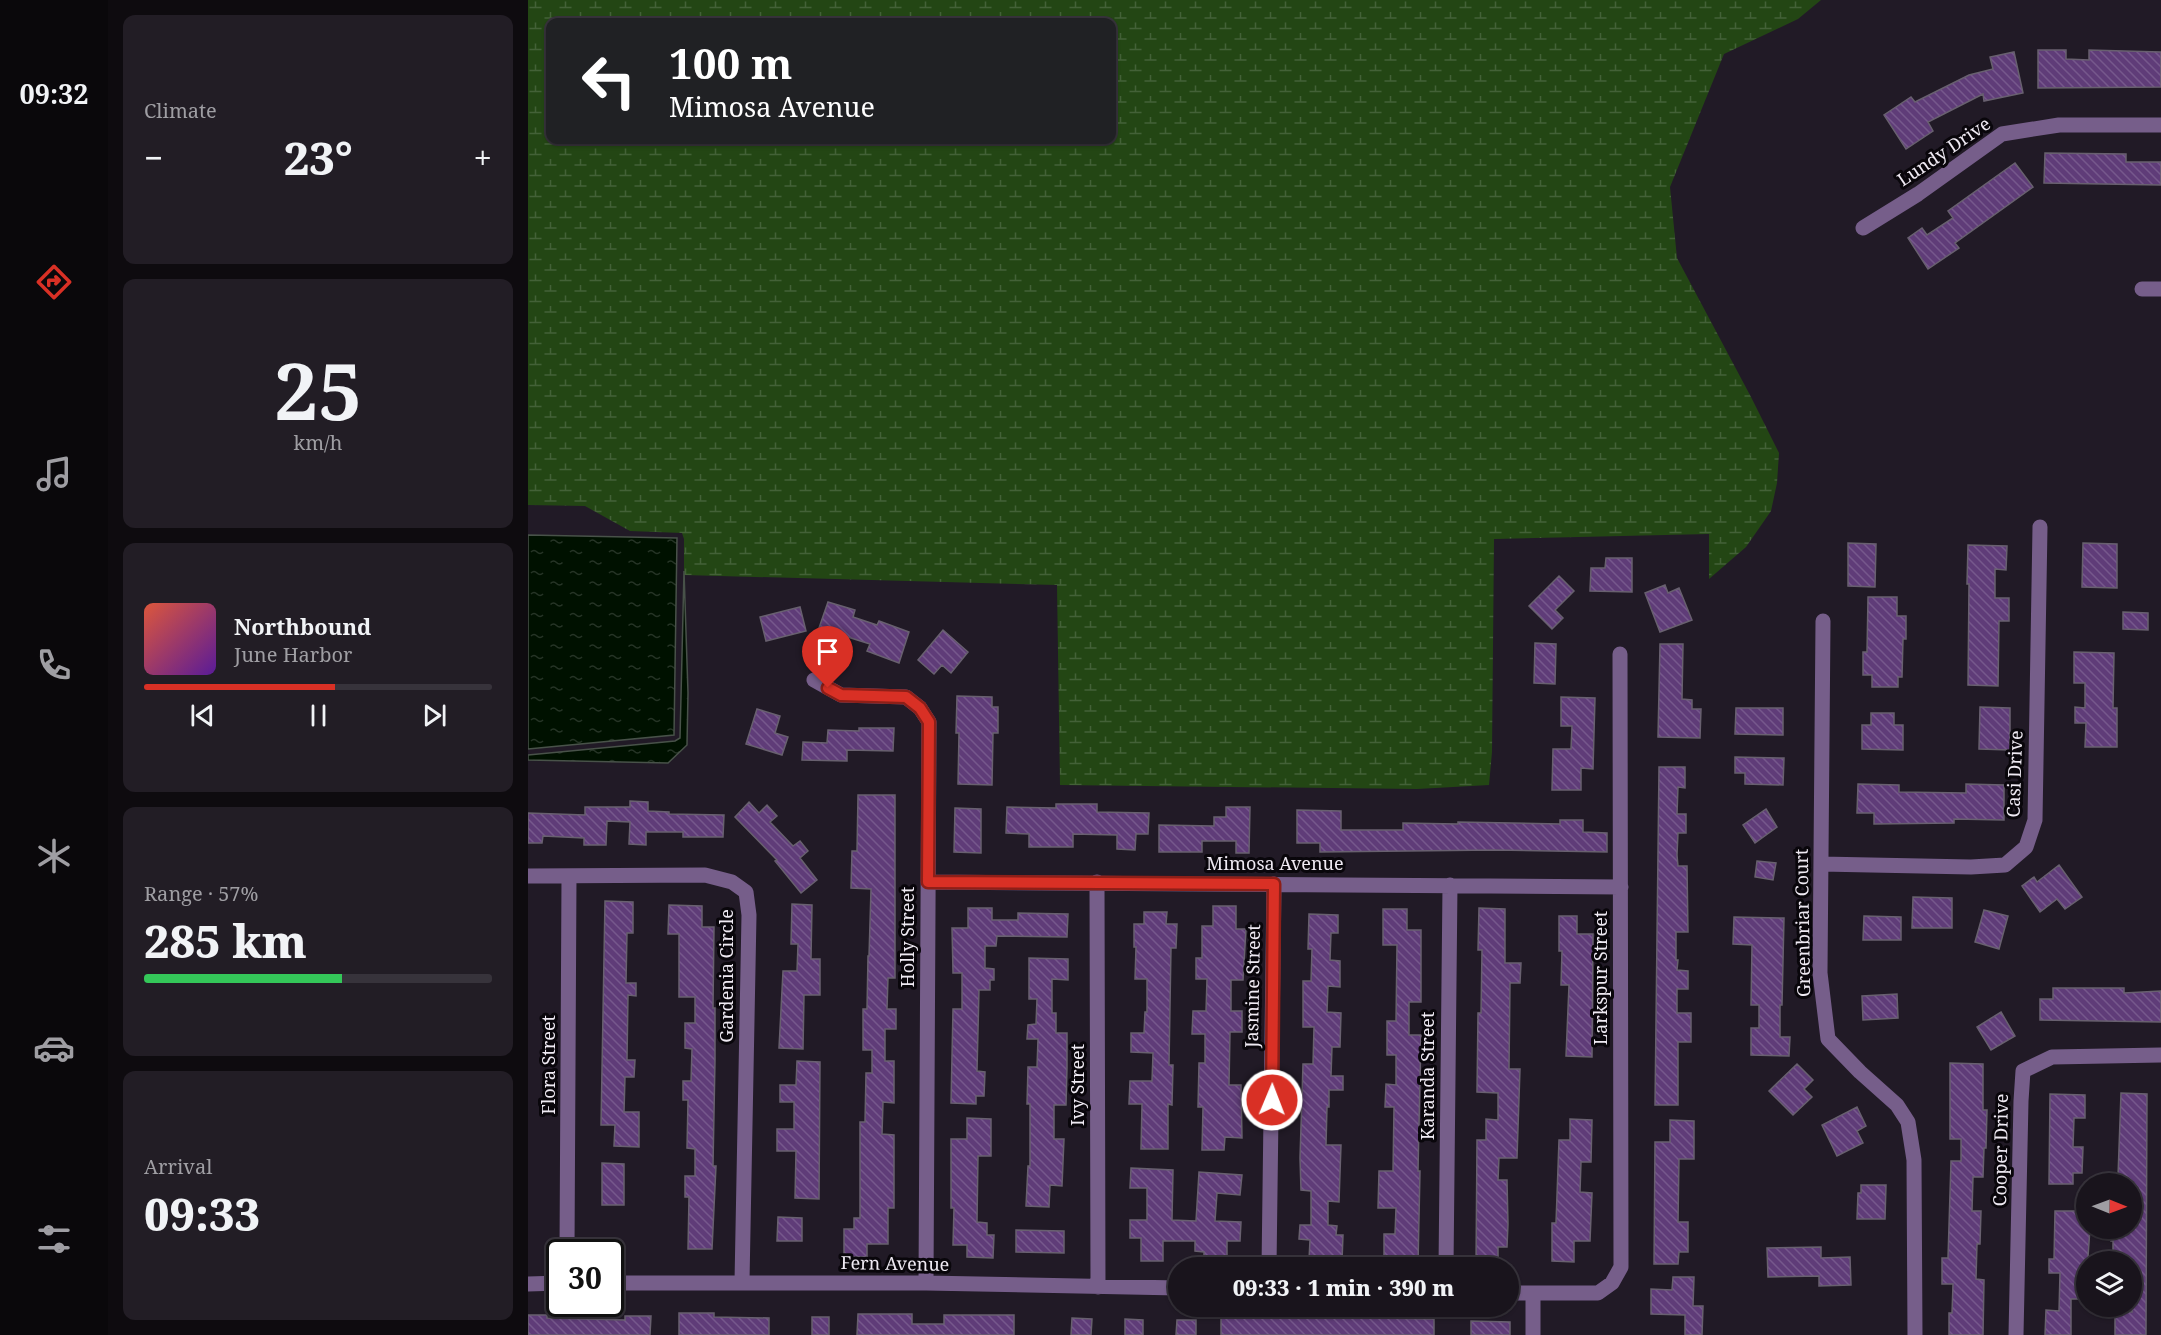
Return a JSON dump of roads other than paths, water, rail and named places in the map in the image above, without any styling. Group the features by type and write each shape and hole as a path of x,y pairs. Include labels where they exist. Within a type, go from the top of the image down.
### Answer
{"street":[{"name":"Lundy Drive","path":"1863,228 1918,194 2002,134 2059,125 2161,125"},
{"path":"2142,289 2161,289"},
{"name":"Casi Drive","path":"1821,864 1971,867 2005,865 2026,847 2035,820 2040,527"},
{"name":"Greenbriar Court","path":"1823,621 1820,973 1828,1039 1897,1105 1908,1122 1914,1160 1915,1335"},
{"name":"Larkspur Street","path":"1533,1293 1598,1293 1612,1283 1621,1267 1620,654"},
{"name":"Holly Street","path":"814,680 841,695 906,697 920,708 929,722 926,1283"},
{"name":"Gardenia Circle","path":"528,876 705,875 732,882 746,892 749,915 742,1282"},
{"name":"Flora Street","path":"567,1239 569,877"},
{"name":"Mimosa Avenue","path":"928,882 1621,887"},
{"name":"Ivy Street","path":"1097,882 1098,1287"},
{"name":"Jasmine Street","path":"1269,1257 1274,884"},
{"name":"Karanda Street","path":"1446,1257 1450,885"},
{"name":"Cooper Drive","path":"2016,1335 2020,1101 2023,1071 2052,1057 2161,1055"},
{"path":"528,1284 546,1283"},
{"name":"Fern Avenue","path":"624,1283 926,1283 1168,1288"},
{"path":"1519,1293 1533,1293 1533,1335"}],"water":[{"path":"528,535 677,538 674,735 528,749"},
{"path":"684,571 688,693 687,745 668,763 528,760 528,755 675,741 680,738"}]}
